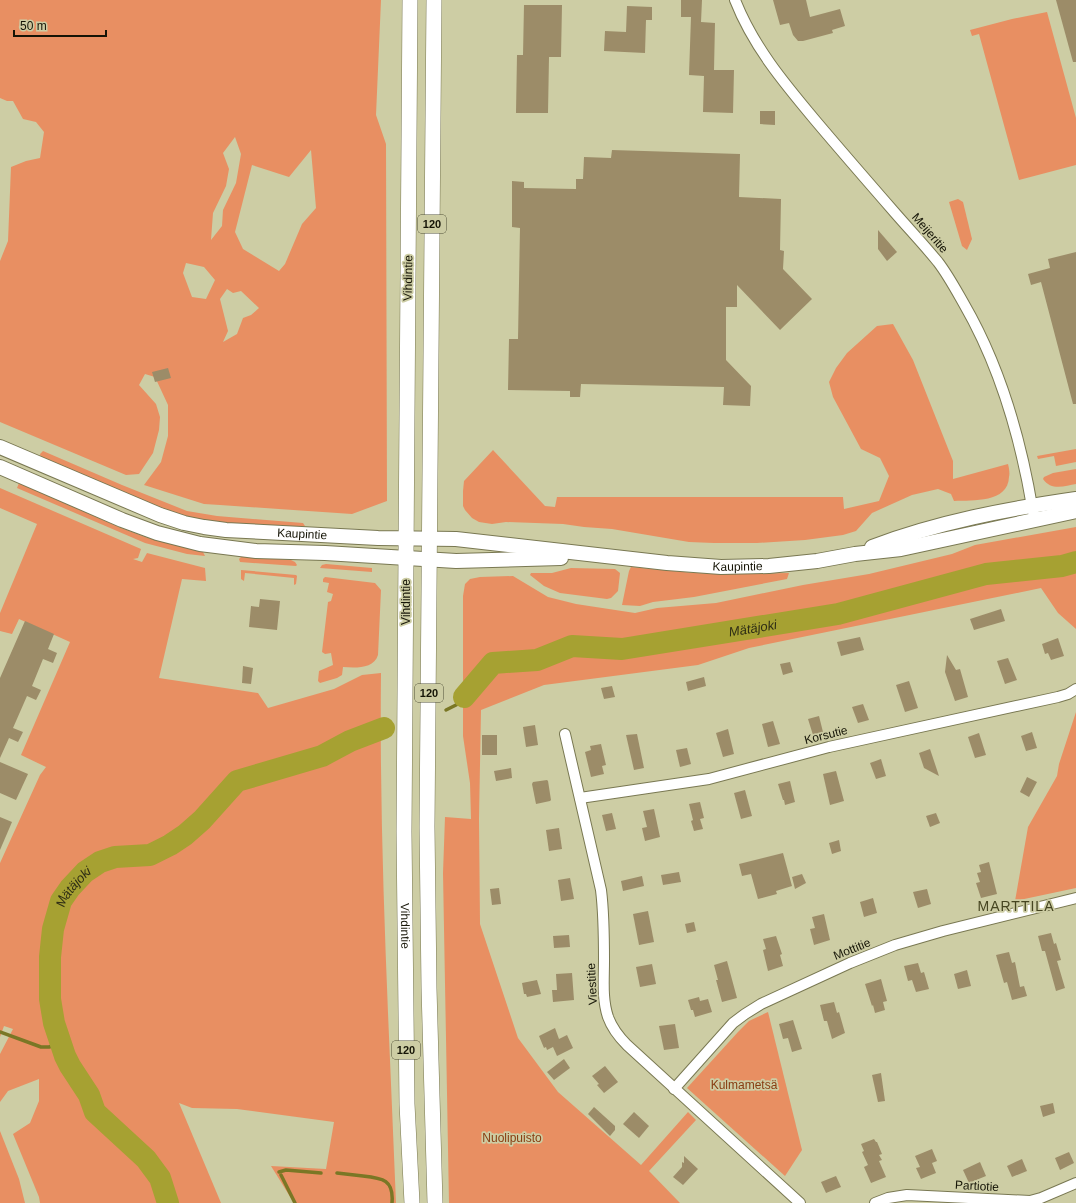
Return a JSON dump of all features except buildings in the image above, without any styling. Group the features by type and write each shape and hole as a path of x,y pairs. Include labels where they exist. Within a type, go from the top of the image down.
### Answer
{"main road":[{"name":"Vihdintie","path":"410,0 405,912 407,1104 412,1203"},
{"name":"Vihdintie","path":"434,0 427,827 428,980 435,1203"},
{"name":"Kaupintie","path":"0,447 129,503 184,523 204,527 226,530 302,534 456,539 667,563 721,567 769,566 901,549 1076,511"},
{"name":"Kaupintie","path":"0,467 122,520 179,540 200,544 256,551 325,553 456,561 619,557"},
{"name":"Kaupintie","path":"855,554 899,537 1002,511 1076,499"}],"street":[{"name":"Meijeritie","path":"735,0 754,41 778,76 859,172 923,244 952,284 982,338 994,364 1008,402 1022,451 1034,520"},
{"name":"Korsutie","path":"580,798 708,779 829,747 1058,697 1068,694 1076,689"},
{"name":"Viestitie","path":"565,734 601,890 604,913 604,990 608,1017 613,1027 627,1045 800,1203"},
{"name":"Mottitie","path":"674,1089 732,1023 761,1004 850,963 895,945 950,929 1076,898"},
{"name":"Partiotie","path":"875,1203 888,1198 907,1195 1030,1201 1041,1198 1076,1183"}],"green space":[{"path":"0,0 381,0 376,115 386,144 387,501 352,514 204,504 144,485 161,462 168,436 168,405 155,377 145,374 139,385 156,404 160,417 159,430 153,453 139,474 126,475 0,422 0,261 8,241 11,167 26,161 40,158 44,132 36,122 23,119 13,101 7,101 0,98","holes":["235,137 241,154 236,183 223,210 222,226 211,240 213,213 226,186 229,169 223,153","311,150 316,208 302,224 285,264 279,271 243,249 235,232 252,165 289,177","186,263 204,267 215,280 206,299 192,297 183,273","227,289 233,293 241,291 259,308 251,315 243,318 237,334 223,342 228,331 220,299"]},
{"path":"1047,12 1076,118 1076,165 1019,180 979,34 972,36 970,30"},
{"path":"958,199 963,202 972,239 967,250 962,246 949,202"},
{"path":"893,324 913,360 953,461 953,479 1008,464 1009,474 1007,485 1003,492 996,496 979,500 954,501 951,494 938,489 912,495 872,513 856,531 843,535 805,540 757,543 689,542 612,529 563,524 506,522 492,524 479,522 472,518 463,506 464,481 493,450 545,506 555,507 557,497 843,497 844,509 879,501 889,476 880,458 861,449 833,397 829,382 836,368 847,353 877,326"},
{"path":"1076,449 1076,462 1056,466 1054,456 1038,459 1037,456"},
{"path":"43,451 187,511 217,516 303,523 305,526 272,528 204,521 163,511 41,458 40,454"},
{"path":"1076,469 1076,484 1058,487 1046,483 1043,479 1044,477 1053,473"},
{"path":"19,483 121,528 148,538 203,552 205,556 187,554 145,543 17,488"},
{"path":"0,488 141,549 138,558 133,559 142,562 147,553 205,568 206,581 182,579 159,678 258,693 268,708 334,689 362,675 381,673 383,872 396,1203 294,1203 271,1166 326,1169 334,1122 237,1109 192,1108 179,1103 221,1203 40,1203 39,1197 13,1134 30,1123 39,1101 39,1079 8,1091 0,1102 0,1054 13,1029 4,1026 0,1037 0,863 40,775 46,767 21,755 70,642 19,619 12,634 0,631 0,613 37,524 0,508"},
{"name":"Nuolipuisto","path":"1076,527 1076,629 1058,613 1041,588 749,648 698,665 544,685 481,710 479,819 480,924 518,1038 558,1092 641,1165 688,1112 696,1120 649,1171 680,1203 449,1203 443,873 445,817 471,819 470,783 463,736 463,596 465,584 470,579 480,577 513,576 548,597 576,604 635,613 657,608 716,603 803,585 869,574 952,554 975,545"},
{"path":"242,556 291,560 297,565 240,562 239,559"},
{"path":"326,564 372,568 372,572 320,568 322,565"},
{"path":"631,567 694,573 789,573 787,579 694,597 653,602 640,606 622,605"},
{"path":"571,568 615,569 620,573 618,591 611,598 607,599 560,593 544,586 530,575 531,573 552,573"},
{"path":"241,570 296,575 296,584 294,585 294,578 245,573 244,581 241,579"},
{"path":"325,577 375,583 381,590 378,655 373,663 364,667 343,667 342,675 320,683 318,681 319,671 333,665 331,653 325,654 322,652 328,602 331,601 333,594 327,592 329,583 323,582"},
{"path":"1076,712 1076,888 1015,901 1028,827 1057,776 1059,764"},
{"name":"Kulmametsä","path":"768,1012 802,1150 785,1176 687,1088 749,1021"},
{"path":"0,1131 19,1179 25,1203 0,1203"}],"waterway":[{"name":"Mätäjoki","path":"464,697 493,663 537,660 572,646 622,649 838,614 986,574 1062,566 1076,562"},
{"name":"Mätäjoki","path":"446,710 456,705 464,697"},
{"name":"Mätäjoki","path":"168,1203 160,1178 146,1159 95,1112 89,1095 65,1056 54,1023 50,999 50,957 53,929 61,901 70,888 85,872 100,862 115,857 150,855 170,845 185,835 202,820 237,781 322,756 350,741 384,728"},
{"path":"0,1032 41,1047 49,1047 61,1043"},
{"path":"279,1172 286,1170 321,1173"},
{"path":"337,1173 381,1179 386,1182 391,1189 392,1203"},
{"path":"281,1175 295,1203"}],"district":[{"name":"MARTTILA","path":"1016,906"}]}
